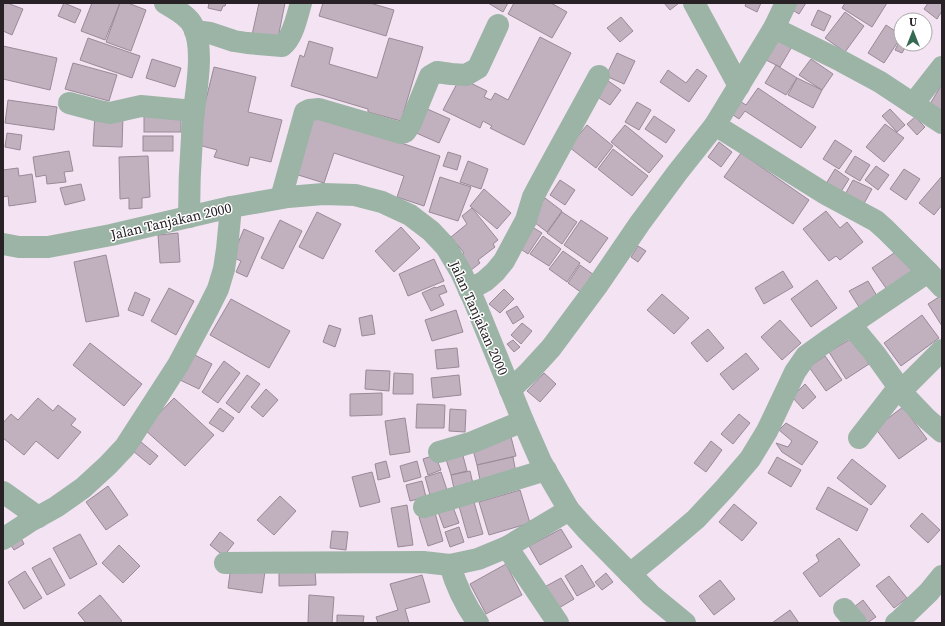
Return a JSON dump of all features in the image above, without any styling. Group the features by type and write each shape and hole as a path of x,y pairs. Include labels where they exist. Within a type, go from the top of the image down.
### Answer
{"street":[{"path":"165,3 186,17 193,25 198,38 197,84 190,169 189,217"},
{"path":"195,31 210,33 247,43 282,46 286,43 292,32 301,3"},
{"path":"694,3 739,86"},
{"path":"510,390 551,348 597,286 640,223 677,173 715,126 774,28 786,3"},
{"path":"281,198 305,112 319,109 401,133 406,132 410,126 430,76 437,72 466,75 478,68 498,25"},
{"path":"774,28 880,82 942,123"},
{"path":"913,104 942,67"},
{"path":"469,290 485,281 504,261 526,220 541,182 599,76"},
{"path":"69,103 110,113 141,106 194,111"},
{"path":"630,574 696,519 750,459 767,431 795,372 806,356 851,325 935,279 876,221 824,193 715,126"},
{"name":"Jalan Tanjakan 2000","path":"3,244 19,247 48,247 111,235 230,207 281,198 323,194 355,195 382,202 410,215 431,231 446,247 460,272 489,336 541,462 569,510 651,595 685,623"},
{"path":"3,539 56,507 83,488 125,447 178,365 218,289 224,269 227,249 230,207"},
{"path":"851,325 876,354 905,396 942,432"},
{"path":"859,438 900,390 942,350"},
{"path":"439,452 473,442 523,421"},
{"path":"424,507 546,470"},
{"path":"3,492 38,517"},
{"path":"225,563 423,562 450,565 478,559 507,547 569,510"},
{"path":"507,547 558,623"},
{"path":"450,565 454,580 462,597 478,623"},
{"path":"896,623 929,592 942,576"}],"building":[{"path":"3,3 23,9 12,35 3,31"},
{"path":"64,3 81,10 75,23 58,16"},
{"path":"92,3 120,3 105,40 81,31"},
{"path":"120,3 128,3 146,10 131,51 106,42"},
{"path":"209,3 226,3 221,11 208,8"},
{"path":"259,3 285,3 278,38 252,35"},
{"path":"323,3 370,3 394,10 386,36 319,16"},
{"path":"488,3 508,3 503,12"},
{"path":"514,3 551,3 567,12 552,38 508,14"},
{"path":"664,3 679,3 670,10"},
{"path":"746,3 761,3 757,12 745,6"},
{"path":"788,3 806,3 799,14 786,6"},
{"path":"845,3 887,3 872,27 842,8"},
{"path":"928,3 942,3 942,11 937,19 933,16 933,12 928,12 924,9"},
{"path":"818,10 831,16 824,31 811,25"},
{"path":"845,12 864,26 845,52 825,38"},
{"path":"621,17 633,31 620,42 607,28"},
{"path":"886,25 893,30 893,49 884,63 868,53"},
{"path":"777,36 793,45 780,67 764,59"},
{"path":"540,37 571,53 524,145 490,128 492,126 483,121 480,128 443,110 460,78 487,91 484,97 491,100 495,93 508,100"},
{"path":"88,38 140,56 132,78 80,60"},
{"path":"389,38 423,47 401,121 368,112 368,109 291,86 300,55 304,57 309,41 333,48 329,64 377,78"},
{"path":"3,46 57,58 50,90 3,79"},
{"path":"617,53 635,61 624,84 606,76"},
{"path":"152,59 181,68 175,87 146,78"},
{"path":"811,59 833,74 822,90 799,75"},
{"path":"73,63 117,75 109,101 65,89"},
{"path":"776,65 797,78 786,95 765,83"},
{"path":"214,67 256,77 248,112 282,120 271,162 250,157 248,166 214,157 217,150 195,144"},
{"path":"697,69 707,76 689,102 660,82 668,70 686,83"},
{"path":"797,78 822,90 813,108 788,95"},
{"path":"607,80 621,90 610,105 596,96"},
{"path":"942,84 942,112 930,104"},
{"path":"758,88 816,127 801,148 745,111 739,119 726,110 735,98 746,105"},
{"path":"8,100 57,107 54,130 5,123"},
{"path":"637,102 651,110 639,130 625,122"},
{"path":"425,108 450,119 439,143 414,132"},
{"path":"890,109 905,125 897,132 882,116"},
{"path":"95,114 123,115 122,147 93,146"},
{"path":"144,114 181,114 181,132 144,132"},
{"path":"315,114 440,156 424,206 397,197 404,176 334,153 324,183 295,174"},
{"path":"654,116 675,130 666,143 645,129"},
{"path":"915,117 925,127 917,135 907,124"},
{"path":"885,124 904,138 884,162 866,147"},
{"path":"587,125 613,146 596,168 569,147"},
{"path":"625,125 663,156 649,173 611,142"},
{"path":"7,133 22,135 20,150 5,147"},
{"path":"143,136 173,136 173,151 143,151"},
{"path":"835,140 852,151 839,169 823,159"},
{"path":"719,142 732,152 721,167 708,157"},
{"path":"613,149 648,176 632,196 598,169"},
{"path":"69,151 73,171 64,172 66,182 47,184 46,175 36,177 33,157"},
{"path":"448,152 461,156 457,170 443,166"},
{"path":"741,153 809,200 793,224 724,177"},
{"path":"148,156 150,197 142,198 142,208 129,209 129,198 120,199 119,157"},
{"path":"855,156 870,165 860,181 845,172"},
{"path":"468,161 488,169 481,189 460,182"},
{"path":"876,166 889,175 878,190 865,180"},
{"path":"18,168 19,176 32,174 36,202 9,206 8,196 3,197 3,170"},
{"path":"835,169 849,179 839,195 824,187"},
{"path":"904,169 920,179 906,200 890,189"},
{"path":"942,176 942,205 934,215 919,203"},
{"path":"440,177 471,187 458,221 429,212"},
{"path":"560,180 575,190 565,205 550,195"},
{"path":"853,180 872,189 861,209 842,200"},
{"path":"81,184 85,200 65,205 60,188"},
{"path":"484,189 511,213 497,229 470,206"},
{"path":"545,198 562,211 547,232 530,219"},
{"path":"472,208 498,240 493,244 495,247 478,260 480,263 466,274 455,260 464,253 451,237 467,224 462,216"},
{"path":"826,211 840,228 847,222 863,242 840,260 836,256 829,261 803,229"},
{"path":"317,212 341,224 323,259 299,247"},
{"path":"562,212 577,222 562,244 547,233"},
{"path":"280,220 302,231 283,269 261,258"},
{"path":"581,220 608,238 590,263 564,245"},
{"path":"529,225 542,233 528,254 515,245"},
{"path":"401,227 420,248 394,272 375,251"},
{"path":"244,229 264,238 247,277 236,272 241,261 232,257"},
{"path":"178,233 180,262 160,263 158,235"},
{"path":"543,236 561,249 549,266 530,254"},
{"path":"638,246 646,251 638,262 631,257"},
{"path":"900,249 916,271 888,291 872,268"},
{"path":"563,251 580,263 567,282 549,269"},
{"path":"106,255 119,316 86,322 74,262"},
{"path":"434,259 444,281 408,296 399,274"},
{"path":"580,265 594,275 582,293 568,283"},
{"path":"783,271 793,287 764,304 755,288"},
{"path":"817,280 837,308 811,327 791,299"},
{"path":"868,281 877,296 859,307 849,291"},
{"path":"444,285 447,292 439,295 444,305 431,311 422,293"},
{"path":"169,288 194,301 176,335 151,321"},
{"path":"504,289 514,299 500,313 489,304"},
{"path":"135,292 150,299 143,316 128,310"},
{"path":"662,294 689,318 674,334 647,310"},
{"path":"942,295 942,326 928,304"},
{"path":"231,299 290,331 269,368 210,335"},
{"path":"517,306 524,317 513,324 506,312"},
{"path":"456,310 463,332 432,341 425,320"},
{"path":"372,315 375,334 362,336 359,318"},
{"path":"922,315 939,338 901,366 884,343"},
{"path":"780,320 801,343 782,360 761,337"},
{"path":"522,323 532,331 521,344 511,335"},
{"path":"329,325 341,329 335,347 323,342"},
{"path":"708,329 724,348 707,362 691,343"},
{"path":"852,338 869,364 846,379 829,352"},
{"path":"513,340 520,347 514,352 507,344"},
{"path":"90,343 142,384 124,406 73,365"},
{"path":"457,348 459,367 437,369 435,350"},
{"path":"746,353 759,369 733,390 720,374"},
{"path":"193,354 212,364 199,389 180,380"},
{"path":"825,356 842,380 826,391 809,367"},
{"path":"224,361 240,373 218,403 202,392"},
{"path":"366,370 390,371 389,391 365,389"},
{"path":"394,373 413,374 413,394 393,394"},
{"path":"544,373 556,384 540,402 527,391"},
{"path":"247,375 260,384 239,413 226,403"},
{"path":"459,375 461,395 433,398 431,378"},
{"path":"805,384 816,397 803,409 792,397"},
{"path":"266,389 278,400 263,417 251,407"},
{"path":"382,393 382,415 350,416 350,394"},
{"path":"38,398 53,411 58,405 76,419 71,425 81,432 58,459 36,441 24,455 3,438 3,423 11,414 18,420"},
{"path":"174,398 214,435 185,466 144,429"},
{"path":"417,404 445,405 444,428 416,428"},
{"path":"903,407 927,439 899,459 875,428"},
{"path":"220,408 234,418 223,432 209,423"},
{"path":"450,409 466,410 465,432 449,431"},
{"path":"739,414 750,423 733,444 721,434"},
{"path":"405,418 410,452 390,455 385,421"},
{"path":"786,423 818,442 802,465 782,452 776,443 788,447 792,441 779,430"},
{"path":"511,437 516,456 477,465 472,446"},
{"path":"711,441 722,450 706,472 694,463"},
{"path":"141,442 158,456 150,465 133,451"},
{"path":"461,448 467,471 451,475 444,453"},
{"path":"435,455 441,470 428,475 423,459"},
{"path":"513,457 517,478 481,485 477,465"},
{"path":"777,457 801,470 791,487 768,473"},
{"path":"852,459 886,486 871,505 837,478"},
{"path":"386,461 390,477 378,480 375,464"},
{"path":"417,461 421,477 404,482 400,466"},
{"path":"470,471 474,488 455,493 451,475"},
{"path":"372,472 380,502 360,507 352,477"},
{"path":"441,472 447,490 430,495 425,477"},
{"path":"422,481 426,497 410,501 406,485"},
{"path":"108,486 128,515 106,530 86,502"},
{"path":"828,487 868,509 857,531 816,509"},
{"path":"520,490 530,523 489,535 479,502"},
{"path":"280,496 296,511 274,535 257,520"},
{"path":"474,502 483,534 468,538 459,506"},
{"path":"734,504 757,523 742,541 719,522"},
{"path":"407,505 413,545 398,547 391,508"},
{"path":"453,507 459,523 444,528 438,512"},
{"path":"435,513 443,541 428,546 419,517"},
{"path":"922,513 940,530 928,543 910,526"},
{"path":"459,527 464,542 450,547 445,532"},
{"path":"561,529 572,547 540,565 529,546"},
{"path":"332,531 348,532 346,550 330,548"},
{"path":"220,532 234,543 224,556 210,545"},
{"path":"80,534 97,564 70,579 53,548"},
{"path":"21,538 24,544 14,550 10,544"},
{"path":"839,538 860,565 820,597 803,573 819,561 816,555"},
{"path":"119,545 140,566 123,583 102,563"},
{"path":"50,558 65,585 47,595 32,568"},
{"path":"506,564 522,595 486,614 470,584"},
{"path":"582,565 595,586 577,596 565,576"},
{"path":"231,566 265,571 262,593 228,588"},
{"path":"315,570 316,585 279,586 279,571"},
{"path":"25,571 42,598 24,609 8,582"},
{"path":"606,573 613,582 602,590 595,582"},
{"path":"422,575 430,602 405,609 409,623 378,623 376,617 398,610 390,584"},
{"path":"889,576 907,598 894,608 876,586"},
{"path":"561,578 574,599 552,612 539,590"},
{"path":"720,580 735,599 714,615 699,596"},
{"path":"100,595 122,621 119,623 86,623 78,613"},
{"path":"309,595 334,597 332,623 308,623"},
{"path":"863,600 876,617 867,623 854,607"},
{"path":"790,610 799,623 772,623"},
{"path":"337,615 364,616 363,623 337,623"}]}
